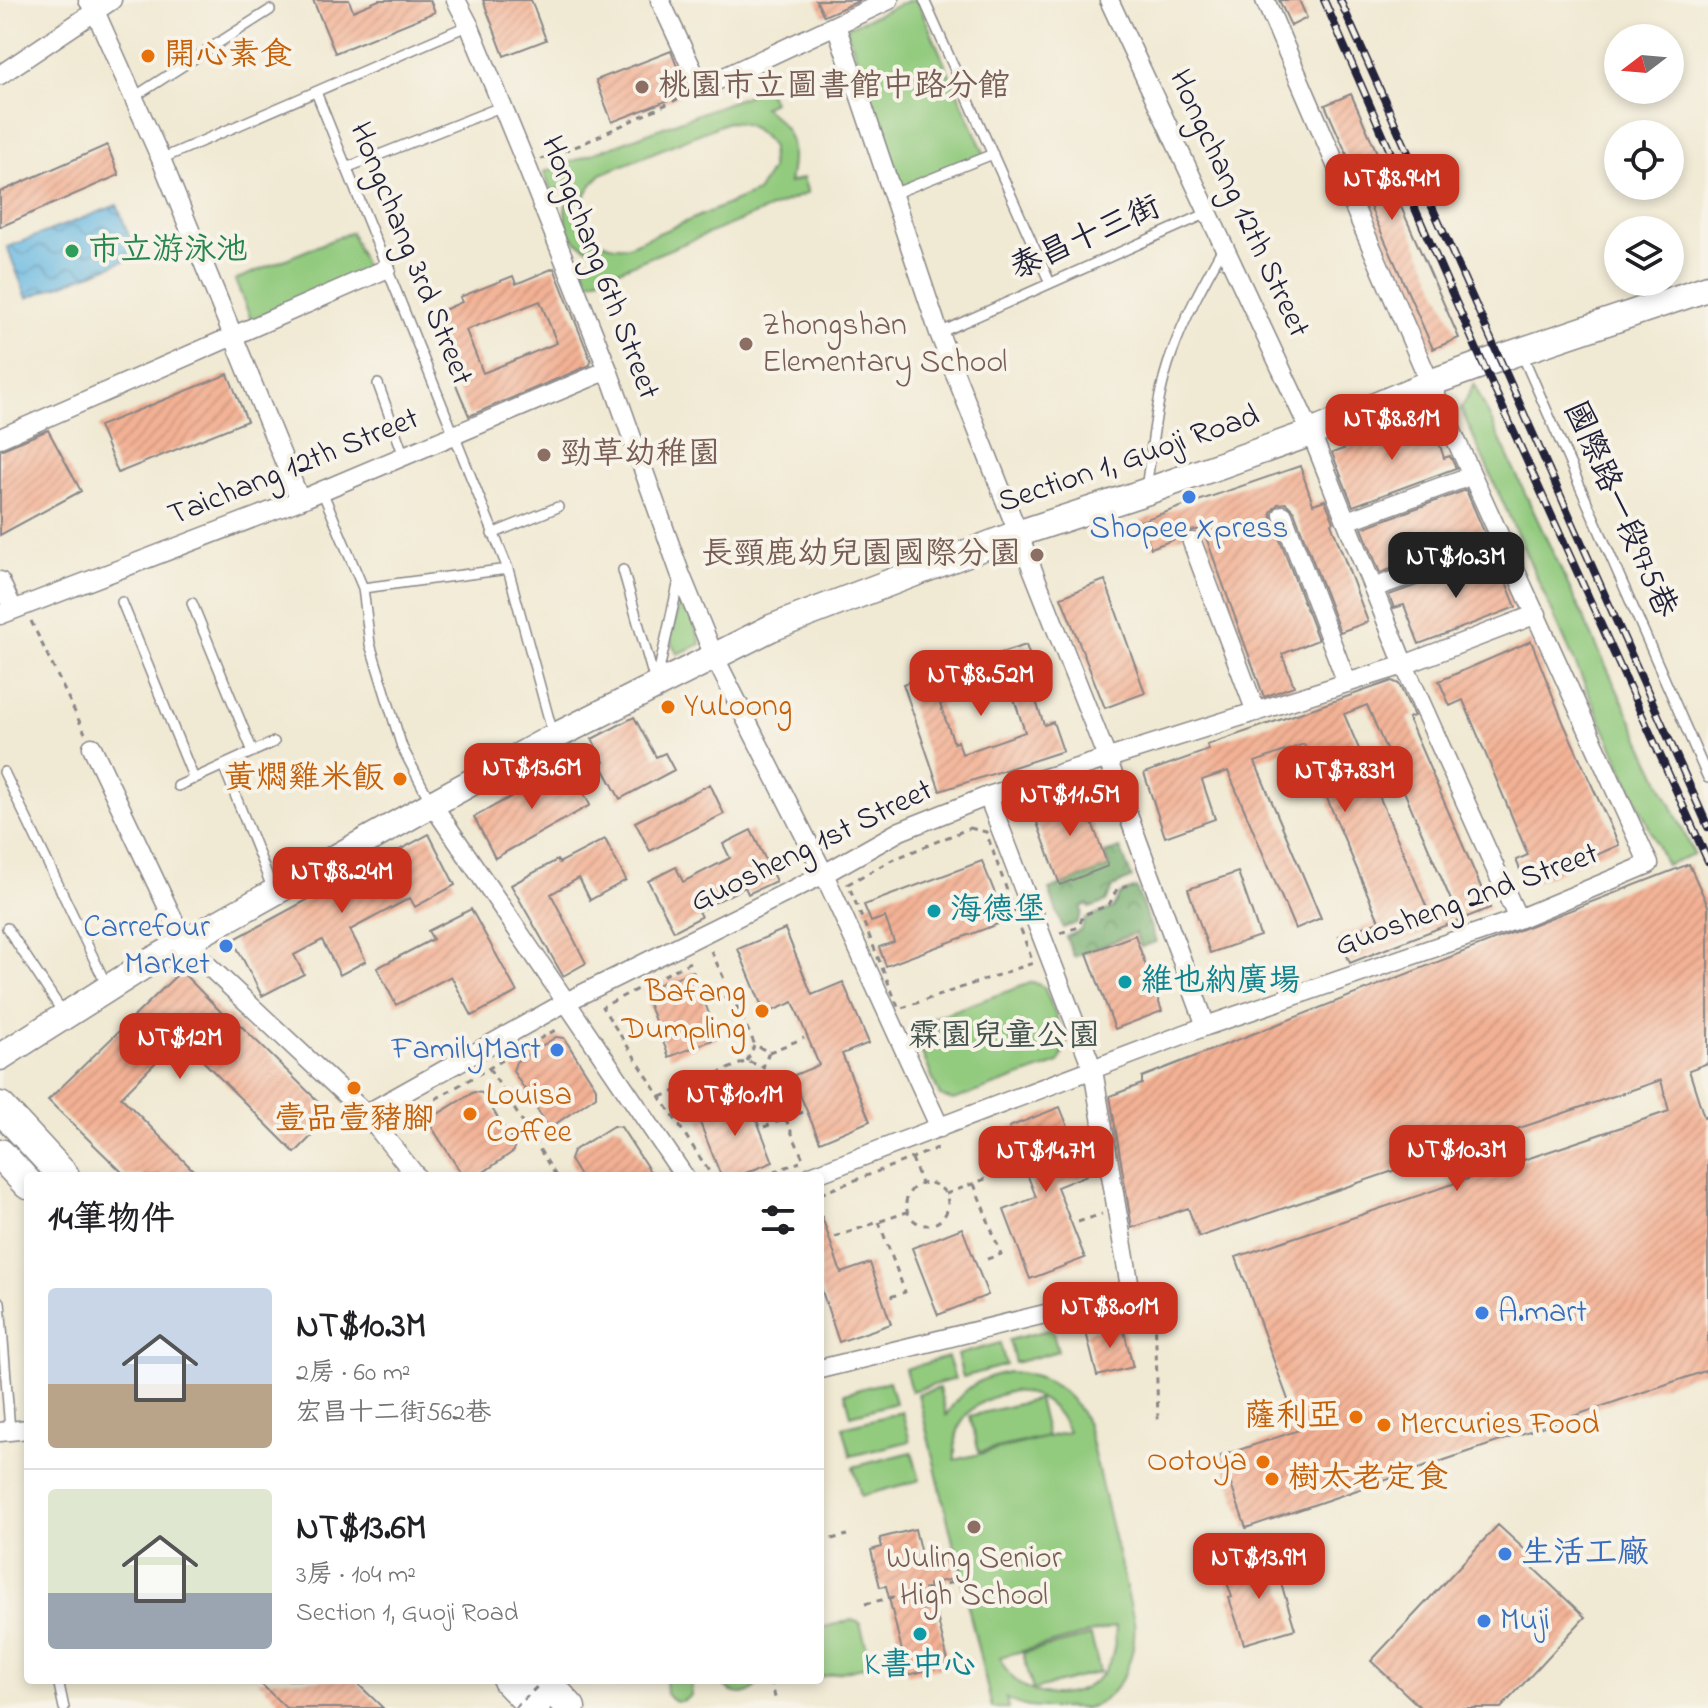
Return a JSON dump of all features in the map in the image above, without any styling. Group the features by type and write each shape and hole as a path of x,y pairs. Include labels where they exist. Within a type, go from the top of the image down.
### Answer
{"main road":[{"path":"0,1107 60,1172"},
{"path":"0,1154 24,1180"},
{"path":"512,1684 535,1708"},
{"path":"548,1684 570,1708"}],"street":[{"path":"0,75 91,5 112,0"},
{"name":"Hongchang 6th Street","path":"456,0 503,106 608,370 680,573 714,656 824,874 940,1128"},
{"path":"660,0 701,88 889,0"},
{"name":"Hongchang 12th Street","path":"1109,0 1311,433 1404,665 1518,919"},
{"path":"1265,0 1430,383 1537,614"},
{"path":"91,5 161,159 300,500"},
{"path":"836,25 939,333 1107,758 1206,1026"},
{"path":"0,438 386,269"},
{"name":"Section 1, Guoji Road","path":"0,1057 148,963 432,804 554,737 785,623 1017,534 1311,433 1430,383 1708,288"},
{"name":"Taichang 12th Street","path":"12,610 405,458 608,370"},
{"path":"1347,521 1462,479"},
{"path":"1283,515 1347,683"},
{"path":"1192,542 1256,712"},
{"path":"1373,588 1504,542"},
{"path":"0,581 12,610"},
{"name":"Guosheng 1st Street","path":"366,1114 566,1002 824,874 900,831 988,796 1404,665 1537,614"},
{"name":"Guosheng 2nd Street","path":"822,1172 1206,1026 1518,919 1649,864 1537,614"},
{"path":"92,747 185,944 366,1114 413,1172"},
{"path":"824,1368 1131,1293 1093,1070 988,796"},
{"path":"432,804 681,1172"}],"lane":[{"path":"924,0 1050,283"},
{"path":"134,97 270,10"},
{"path":"161,159 469,25"},
{"name":"Hongchang 3rd Street","path":"316,92 508,569 554,737"},
{"path":"346,168 503,106"},
{"path":"893,194 993,154"},
{"name":"泰昌十三街","path":"939,333 1210,212"},
{"path":"1145,492 1171,355 1204,281 1225,245"},
{"name":"國際路一段975巷","path":"1521,351 1708,778"},
{"path":"378,384 405,458"},
{"path":"322,491 363,588 370,644 402,747 432,804"},
{"path":"492,534 558,507"},
{"path":"363,588 508,569"},
{"path":"623,570 656,685"},
{"path":"656,685 680,573"},
{"path":"122,602 194,779"},
{"path":"192,603 253,752"},
{"path":"178,786 274,742"},
{"path":"224,767 274,893"},
{"path":"4,772 108,989"},
{"path":"7,928 66,1017"},
{"path":"0,1302 13,1430"},
{"path":"59,1684 64,1708"}],"path":[{"path":"526,164 580,145 701,88"},
{"path":"12,610 92,747"},
{"path":"970,828 986,832 1033,963 899,1009 848,884 892,860 970,828"},
{"path":"1059,933 1079,927 1083,915 1109,905 1117,889 1138,881"},
{"path":"711,951 755,1045 769,1052"},
{"path":"698,958 602,1007 709,1172"},
{"path":"712,1003 749,987"},
{"path":"393,1123 565,1024"},
{"path":"763,1067 769,1052 804,1038"},
{"path":"661,1097 747,1061 755,1045"},
{"path":"747,1061 763,1067 804,1161 773,1172"},
{"path":"489,1068 554,1172"},
{"path":"764,1127 803,1112"},
{"path":"824,1192 939,1148"},
{"path":"912,1158 921,1184"},
{"path":"946,1194 1017,1167"},
{"path":"921,1184 935,1184 946,1194 948,1208 935,1224 922,1225 907,1212 910,1192 921,1184"},
{"path":"974,1184 1001,1254 982,1261"},
{"path":"835,1237 907,1212"},
{"path":"1078,1222 1105,1213"},
{"path":"879,1222 905,1292 890,1297"},
{"path":"1127,1267 1155,1307 1158,1422"},
{"path":"824,1541 847,1535"},
{"path":"865,1604 962,1580"},
{"path":"515,1708 540,1684"},
{"path":"772,1684 776,1702"}],"green space":[{"path":"910,0 917,0 985,155 903,188 846,28"},
{"path":"767,88 773,102 763,107 781,123 790,140 792,159 789,183 803,178 808,193 587,283 579,267 603,255 580,244 567,227 565,212 573,184 551,191 544,172","holes":["728,122 753,128 772,147 771,170 757,192 628,246 605,243 585,227 582,204 589,188 601,174"]},
{"path":"351,232 368,274 252,322 235,280"},
{"path":"1474,384 1694,854 1666,865 1461,409"},
{"path":"683,591 701,644 677,654 670,638"},
{"path":"1120,848 1132,878 1113,887 1106,902 1090,908 1088,904 1081,907 1077,923 1063,928 1049,890 1109,867 1105,853"},
{"path":"1136,888 1156,942 1141,947 1135,933 1074,957 1066,937 1081,930 1085,919 1113,908 1120,894"},
{"name":"霖園兒童公園","path":"1033,982 1044,987 1067,1043 1059,1063 953,1100 940,1096 914,1034 919,1023"},
{"path":"1052,1329 1058,1351 1015,1363 1009,1340"},
{"path":"1000,1343 1006,1365 963,1377 957,1355"},
{"path":"948,1357 955,1379 911,1391 905,1369"},
{"path":"1022,1373 1045,1380 1065,1393 1087,1424 1134,1621 1134,1634 1130,1660 1118,1685 1109,1696 1085,1708 1028,1707 1006,1698 1008,1708 992,1708 918,1394 939,1388 946,1415 958,1398 972,1386 997,1375","holes":["1013,1391 1032,1395 1047,1403 1059,1415 1068,1432 955,1460 958,1432 968,1413 987,1400","1116,1626 1114,1650 1099,1678 1069,1694 1052,1695 1021,1685 1008,1673 1000,1657"]},
{"path":"889,1381 895,1403 851,1415 845,1393"},
{"path":"1038,1399 1047,1436 979,1452 970,1416"},
{"path":"902,1412 910,1441 851,1456 843,1427"},
{"path":"912,1452 920,1480 861,1496 853,1467"},
{"path":"852,1620 860,1623 870,1660 862,1667 824,1676 824,1627"},
{"path":"1091,1636 1100,1672 1033,1690 1023,1653"},
{"path":"665,1684 692,1684 691,1695 682,1701 666,1694"},
{"path":"724,1684 757,1684 751,1691 740,1694"}],"water":[{"name":"市立游泳池","path":"117,205 137,256 27,298 7,247"}],"building":[{"path":"313,0 349,0 353,11 379,0 430,0 435,12 335,53"},
{"path":"483,0 531,0 546,40 504,56"},
{"path":"816,0 861,0 824,16"},
{"path":"1279,0 1299,0 1307,18 1291,26"},
{"name":"桃園市立圖書館中路分館","path":"671,51 687,93 612,122 596,80"},
{"path":"1351,94 1459,338 1433,349 1325,105"},
{"path":"107,145 119,175 0,227 0,192"},
{"path":"554,268 590,365 469,416 428,317 462,302 460,297 513,276 516,284","holes":["540,301 557,343 483,373 466,330"]},
{"path":"228,374 247,421 118,473 99,426"},
{"path":"1431,418 1444,458 1450,456 1456,468 1353,506 1332,453"},
{"path":"48,430 81,491 0,535 0,450"},
{"path":"1300,466 1313,504 1325,500 1368,622 1340,632 1294,511 1286,503 1278,504 1271,512 1272,519 1318,640 1282,654 1294,686 1264,697 1203,529 1189,531 1151,548 1140,521"},
{"path":"1466,490 1486,536 1380,573 1362,528"},
{"path":"1496,557 1516,607 1419,644 1404,605 1394,608 1389,595"},
{"path":"1105,580 1145,693 1105,708 1061,597"},
{"path":"1531,641 1564,724 1619,845 1527,886 1516,860 1528,855 1463,700 1450,706 1439,681"},
{"path":"1026,645 1036,674 1028,677 1044,725 1053,722 1063,751 940,791 903,684","holes":["1003,682 1008,695 1012,693 1025,732 962,754 958,741 954,743 940,704"]},
{"path":"1392,681 1399,684 1414,716 1408,718 1490,908 1350,963 1339,936 1379,921 1304,744 1255,762 1321,918 1295,929 1228,771 1202,780 1215,819 1165,837 1144,773 1209,750 1207,745","holes":["1367,705 1453,905 1430,915 1344,714"]},
{"path":"634,717 656,757 665,753 674,770 620,799 601,764 604,762 592,739"},
{"path":"569,765 590,805 495,858 474,817"},
{"path":"710,784 724,814 650,851 635,822"},
{"path":"1080,790 1108,866 1060,885 1032,809"},
{"path":"751,830 776,881 748,894 745,887 698,911 701,917 674,931 648,881 676,867 683,882 730,858 723,844"},
{"path":"429,834 455,885 415,907 410,898 350,930 366,961 340,975 322,940 294,955 304,974 262,996 233,940"},
{"path":"605,839 626,880 590,900 579,878 551,894 586,963 563,976 511,885"},
{"name":"海德堡","path":"982,861 1006,921 886,966 879,947 894,942 885,917 871,922 864,905"},
{"path":"1689,864 1708,906 1708,1063 1689,1070 1704,1117 1708,1115 1708,1370 1246,1528 1221,1456 1299,1430 1236,1257 1669,1111 1661,1080 1199,1237 1188,1208 1132,1228 1110,1096 1142,1084 1142,1077"},
{"name":"維也納廣場","path":"1238,872 1260,936 1210,953 1188,889"},
{"path":"471,909 517,992 472,1016 451,976 396,1005 377,968 433,939 428,931"},
{"path":"785,929 812,995 843,982 869,1043 842,1054 870,1121 820,1142 792,1076 819,1065 793,1002 765,1014 738,949"},
{"name":"維也納廣場","path":"1135,935 1162,1011 1115,1029 1087,953"},
{"path":"181,971 332,1115 295,1153 180,1038 121,1097 195,1172 122,1172 48,1100"},
{"path":"693,971 718,1038 669,1057 643,990"},
{"path":"556,1037 564,1038 596,1088 596,1096 554,1125 547,1125 513,1071 516,1062"},
{"path":"474,1092 482,1093 514,1143 514,1151 484,1172 460,1172 431,1126 433,1117"},
{"path":"747,1095 773,1162 748,1172 719,1172 697,1115"},
{"path":"1060,1107 1087,1175 1057,1187 1085,1258 1030,1279 1004,1210 1036,1197 1009,1127"},
{"path":"613,1126 621,1127 650,1172 578,1172 570,1160 573,1151"},
{"path":"824,1223 841,1273 870,1263 891,1324 839,1342 824,1297"},
{"path":"962,1228 988,1295 938,1315 912,1248"},
{"path":"1122,1323 1133,1367 1097,1376 1086,1332"},
{"path":"1498,1525 1535,1559 1529,1564 1585,1617 1501,1708 1421,1708 1371,1661"},
{"path":"915,1529 922,1558 951,1551 957,1578 929,1584 949,1665 908,1675 886,1586 880,1587 871,1550 882,1547 880,1538"},
{"path":"1273,1557 1295,1629 1244,1644 1223,1571"},
{"path":"261,1684 358,1684 383,1708 286,1708"}],"railway":[{"path":"1324,0 1483,364 1708,861"},
{"path":"1340,0 1708,827"}],"place":[{"name":"開心素食","path":"148,56"},
{"name":"桃園市立圖書館中路分館","path":"642,87"},
{"name":"市立游泳池","path":"72,251"},
{"name":"Zhongshan Elementary School","path":"746,344"},
{"name":"勁草幼稚園","path":"544,455"},
{"name":"Shopee Xpress","path":"1189,497"},
{"name":"長頸鹿幼兒園國際分園","path":"1037,555"},
{"name":"YuLoong","path":"668,707"},
{"name":"黃燜雞米飯","path":"400,779"},
{"name":"海德堡","path":"934,911"},
{"name":"Carrefour Market","path":"226,946"},
{"name":"維也納廣場","path":"1125,982"},
{"name":"Bafang Dumpling","path":"762,1011"},
{"name":"FamilyMart","path":"557,1050"},
{"name":"壹品壹豬腳","path":"354,1088"},
{"name":"Louisa Coffee","path":"470,1114"},
{"name":"A.mart","path":"1482,1313"},
{"name":"薩利亞","path":"1356,1417"},
{"name":"Mercuries Food","path":"1384,1425"},
{"name":"Ootoya","path":"1263,1462"},
{"name":"樹太老定食","path":"1272,1479"},
{"name":"Wuling Senior High School","path":"974,1527"},
{"name":"生活工廠","path":"1505,1554"},
{"name":"Muji","path":"1484,1621"},
{"name":"K書中心","path":"920,1634"}]}
